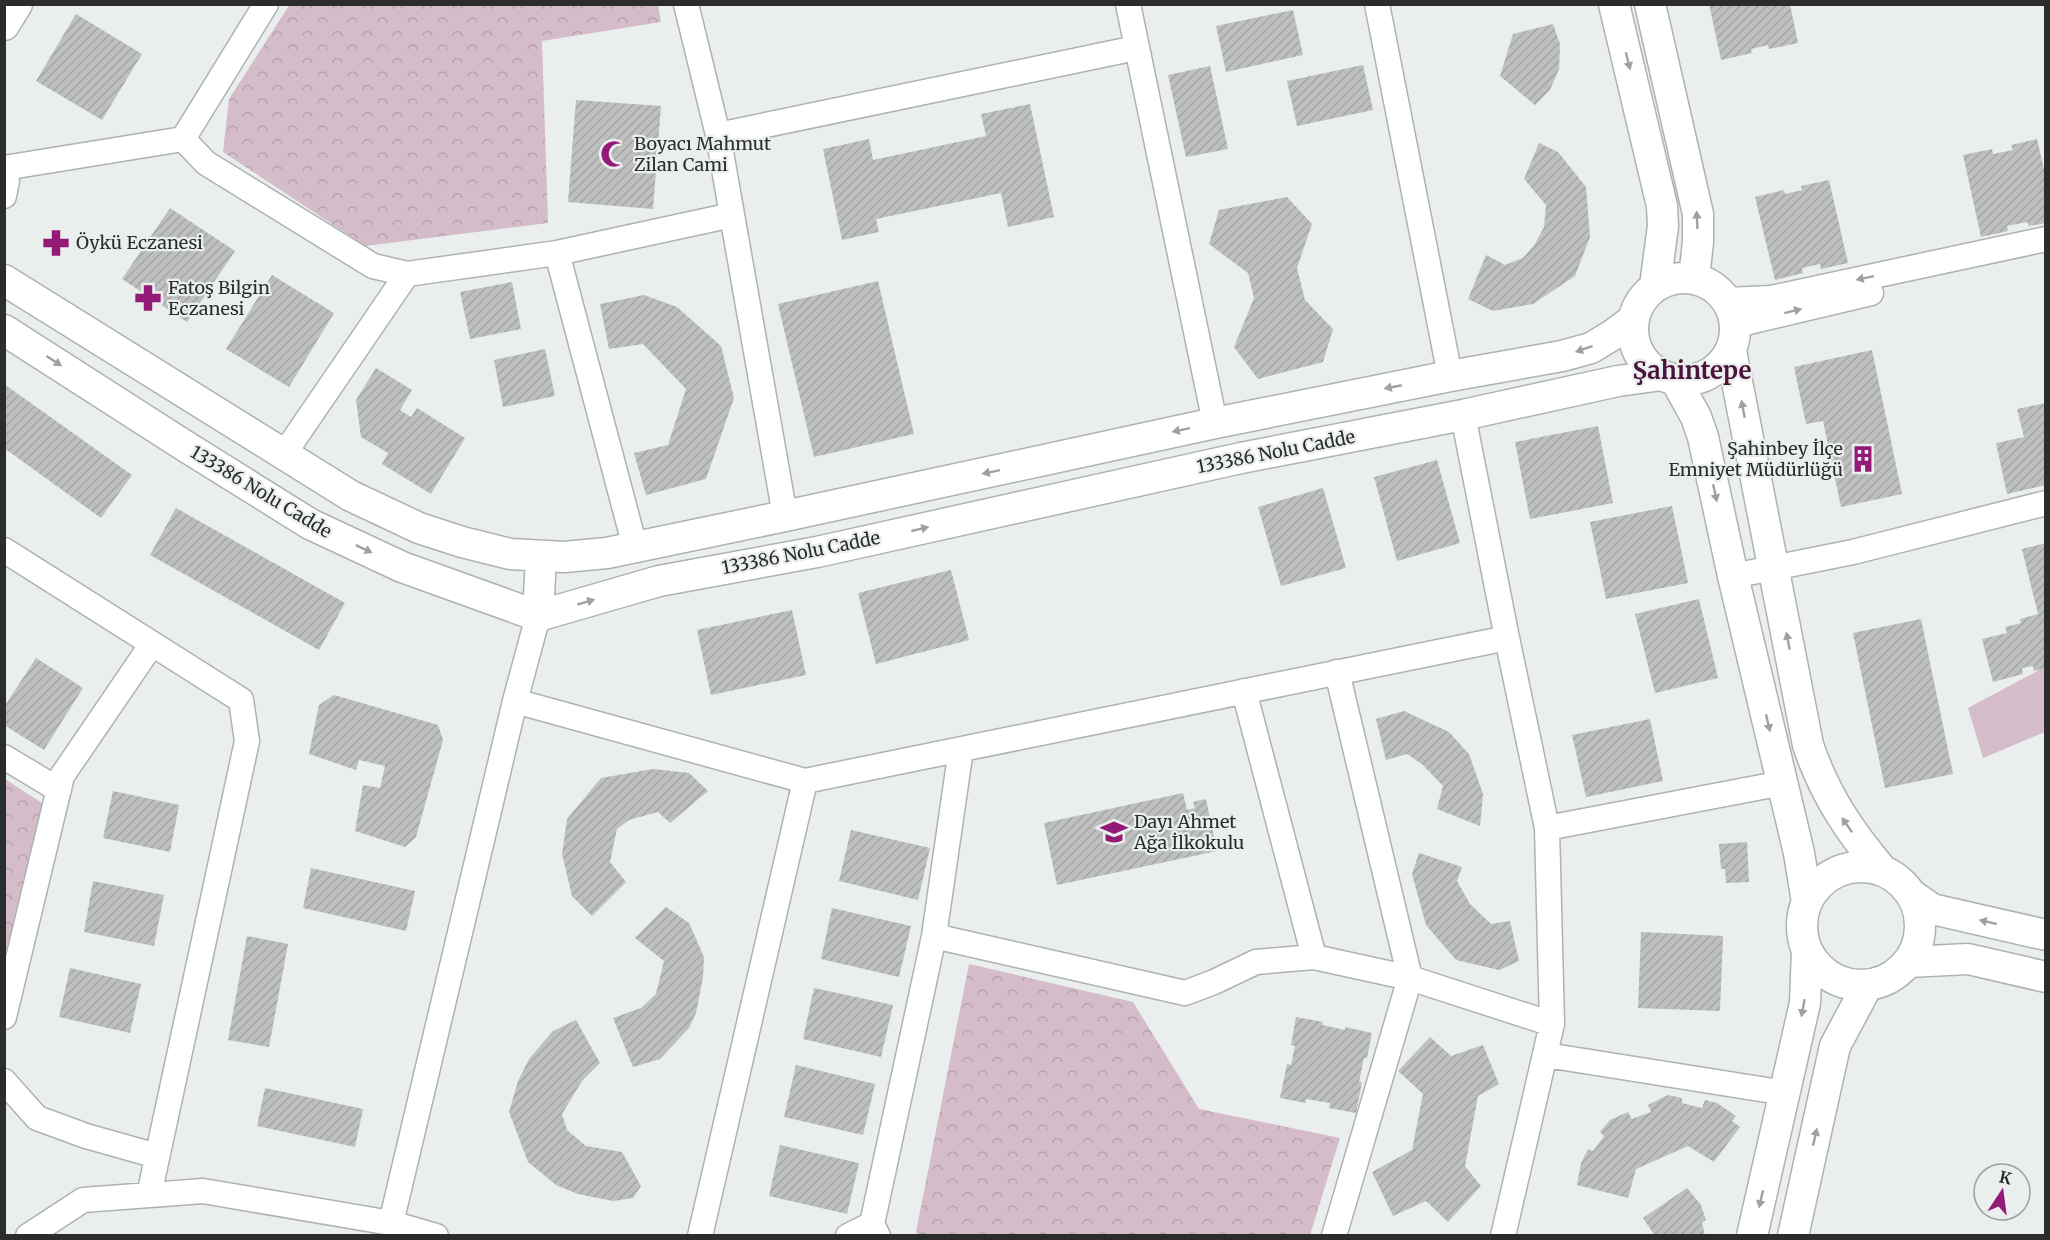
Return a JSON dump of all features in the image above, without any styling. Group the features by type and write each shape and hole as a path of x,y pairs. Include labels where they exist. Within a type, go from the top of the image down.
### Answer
{"street":[{"path":"4,25 17,4"},
{"path":"4,168 183,139 266,4"},
{"path":"686,4 718,135 784,516"},
{"path":"1128,4 1215,423"},
{"path":"1377,4 1450,376"},
{"path":"1614,4 1662,206 1662,238 1655,286"},
{"path":"1650,4 1698,214 1694,278"},
{"path":"718,135 1136,48"},
{"path":"183,139 206,163 373,267 407,274 557,253 732,215"},
{"path":"4,174 8,181 4,196"},
{"path":"1883,871 1843,820 1817,770 1808,745 1731,325 1718,290 1707,282 1694,278 1667,280 1655,286 1645,295 1634,319 1633,333 1636,346 1642,358 1651,368 1669,377 1689,380 1714,371 1724,362 1731,325 1771,298 2046,238"},
{"path":"557,253 635,547"},
{"path":"1731,325 2046,254"},
{"path":"284,454 407,274"},
{"path":"4,280 351,496 418,528 462,542 510,554 564,557 607,553 1215,423 1563,356 1591,348 1634,319"},
{"name":"133386 Nolu Cadde","path":"4,330 310,524 402,567 538,616 659,581 817,552 1241,458 1463,415 1618,381 1669,377"},
{"path":"1669,377 1696,417 1703,437 1733,576 1799,853 1807,902 1802,926 1807,950 1805,1003 1752,1236"},
{"path":"1463,415 1547,828 1552,1024 1503,1236"},
{"path":"1733,576 1853,552 2046,503"},
{"path":"4,550 241,700 247,741 149,1195"},
{"path":"402,1229 515,701 538,616 542,556"},
{"path":"515,701 805,781 1507,638"},
{"path":"4,1017 62,776 152,644"},
{"path":"1335,1236 1410,978 1337,672"},
{"path":"1244,691 1314,957"},
{"path":"848,1236 875,1230 934,936 961,749"},
{"path":"4,756 59,790"},
{"path":"700,1236 805,781"},
{"path":"1547,828 1782,783"},
{"path":"1807,902 1820,884 1839,871 1861,867 1883,871 1899,880 1912,895 1932,909 2046,935"},
{"path":"1807,950 1821,970 1842,983 1867,986 1891,979 1909,962 1919,941 1921,917 1912,895"},
{"path":"934,936 1185,993 1256,962 1314,957 1410,978 1552,1024"},
{"path":"1909,962 1968,959 2046,976"},
{"path":"1793,1236 1835,1046 1867,986"},
{"path":"1546,1055 1785,1092"},
{"path":"4,1080 37,1118 86,1136 157,1156"},
{"path":"28,1236 83,1200 203,1191 436,1236"}],"green space":[{"path":"290,4 658,4 661,22 542,41 548,223 365,246 223,152 229,99"},
{"path":"2045,667 2045,732 1983,758 1968,708"},
{"path":"5,779 45,805 5,955"},
{"path":"969,964 1133,1002 1199,1109 1340,1138 1310,1235 918,1235 916,1232"}],"building":[{"path":"1709,4 1790,4 1798,43 1769,49 1768,45 1751,49 1752,53 1721,60"},
{"path":"1293,10 1303,55 1226,72 1216,26"},
{"path":"76,14 142,54 102,120 36,81"},
{"path":"1553,24 1560,44 1559,69 1550,90 1535,105 1500,76 1513,34"},
{"path":"1363,65 1373,110 1297,126 1287,81"},
{"path":"1210,66 1228,149 1186,157 1168,75"},
{"name":"Boyacı Mahmut Zilan Cami","path":"576,100 661,106 653,209 568,202"},
{"path":"1030,104 1054,217 1008,227 1001,193 876,219 879,232 842,240 823,149 869,139 873,160 986,136 981,114"},
{"path":"2037,139 2046,178 2046,223 2029,226 2027,222 2007,226 2008,231 1981,237 1963,155 1992,149 1993,154 2013,150 2011,145"},
{"path":"1539,143 1558,152 1586,187 1590,237 1575,276 1533,304 1493,311 1468,299 1486,255 1505,265 1523,258 1535,244 1544,227 1546,205 1524,179"},
{"path":"1829,180 1848,263 1821,269 1820,264 1802,268 1803,273 1775,280 1755,197 1784,190 1785,194 1802,190 1801,186"},
{"path":"1287,197 1312,224 1297,268 1305,300 1333,329 1323,362 1258,379 1234,347 1254,298 1248,273 1209,244 1219,210"},
{"path":"170,208 235,251 187,322 122,279"},
{"path":"272,275 334,313 289,387 226,349"},
{"path":"878,281 914,434 814,457 778,304"},
{"path":"512,282 521,329 470,339 460,292"},
{"path":"644,295 677,307 721,346 734,398 706,479 646,495 634,453 668,445 686,389 643,344 609,349 600,304"},
{"path":"545,349 555,396 503,407 494,360"},
{"name":"Şahinbey İlçe Emniyet Müdürlüğü","path":"1872,350 1902,494 1841,507 1823,421 1806,424 1794,367"},
{"path":"376,368 412,390 400,410 411,417 417,408 465,438 431,494 382,464 388,453 361,437 356,400"},
{"path":"4,384 132,475 101,518 4,448"},
{"path":"2046,403 2046,485 2007,494 1996,443 2024,437 2017,409"},
{"path":"1598,426 1613,503 1530,519 1515,442"},
{"path":"1437,460 1460,543 1397,561 1374,477"},
{"path":"1323,488 1346,568 1281,586 1258,507"},
{"path":"1672,506 1688,583 1606,599 1590,522"},
{"path":"176,508 345,603 319,650 150,555"},
{"path":"2046,543 2046,668 2034,671 2033,666 2022,668 2023,674 1993,682 1982,639 2007,633 2005,627 2021,623 2020,619 2038,614 2022,549"},
{"path":"951,570 969,640 876,664 858,593"},
{"path":"1699,599 1718,678 1655,693 1635,614"},
{"path":"792,610 806,675 711,695 697,630"},
{"path":"1921,619 1953,774 1885,788 1853,633"},
{"path":"36,658 83,688 44,750 4,725 4,707"},
{"path":"334,695 438,725 443,740 416,837 405,847 355,831 363,785 380,788 385,766 359,760 356,770 309,754 319,705"},
{"path":"1404,711 1449,732 1469,754 1483,794 1480,826 1437,809 1443,786 1423,765 1407,754 1386,760 1376,719"},
{"path":"1650,719 1663,781 1586,797 1572,735"},
{"path":"653,769 689,773 708,791 670,823 658,812 629,820 617,829 610,862 626,882 592,916 572,896 562,854 567,819 601,778"},
{"path":"113,791 179,805 170,852 103,838"},
{"path":"1183,793 1187,810 1195,808 1193,802 1206,799 1217,851 1057,885 1044,823"},
{"path":"851,830 930,848 918,900 839,881"},
{"path":"1747,842 1749,882 1726,883 1725,869 1721,869 1719,844"},
{"path":"1419,853 1462,867 1457,881 1470,904 1491,924 1510,921 1519,961 1499,970 1456,960 1426,925 1412,874"},
{"path":"311,868 415,891 406,931 303,908"},
{"path":"93,881 164,895 154,946 84,932"},
{"path":"666,907 689,923 704,957 703,977 696,1013 689,1028 660,1059 633,1067 613,1018 641,1008 656,994 664,961 635,938"},
{"path":"832,908 911,926 899,977 821,959"},
{"path":"1641,932 1723,936 1720,1011 1638,1008"},
{"path":"247,936 288,944 269,1047 228,1040"},
{"path":"70,968 141,984 130,1033 59,1017"},
{"path":"814,988 893,1005 881,1057 803,1039"},
{"path":"1296,1017 1323,1022 1322,1025 1345,1030 1345,1027 1372,1033 1359,1082 1362,1082 1356,1113 1329,1108 1330,1103 1306,1099 1306,1103 1280,1098 1287,1064 1291,1065 1295,1046 1291,1045"},
{"path":"576,1020 600,1063 582,1081 562,1114 567,1130 586,1146 622,1152 641,1186 633,1198 613,1201 578,1194 556,1185 528,1162 509,1112 518,1081 529,1059 553,1031"},
{"path":"1430,1037 1451,1056 1483,1045 1499,1084 1478,1096 1465,1166 1481,1186 1448,1222 1426,1201 1393,1216 1372,1172 1412,1150 1423,1094 1398,1071"},
{"path":"796,1065 875,1084 863,1135 784,1117"},
{"path":"265,1088 363,1109 355,1147 257,1126"},
{"path":"1668,1095 1682,1098 1682,1103 1702,1108 1705,1100 1717,1103 1736,1116 1732,1121 1740,1127 1714,1162 1688,1146 1636,1169 1628,1198 1577,1185 1581,1163 1588,1149 1593,1151 1604,1136 1600,1132 1610,1120 1628,1112 1632,1119 1651,1112 1648,1105"},
{"path":"780,1145 859,1163 847,1214 769,1196"},
{"path":"1687,1188 1701,1205 1706,1220 1702,1222 1705,1236 1655,1236 1643,1218"}],"place":[{"name":"Boyacı Mahmut Zilan Cami","path":"614,154"},
{"name":"Öykü Eczanesi","path":"56,243"},
{"name":"Fatoş Bilgin Eczanesi","path":"148,298"},
{"name":"Şahinbey İlçe Emniyet Müdürlüğü","path":"1863,459"},
{"name":"Dayı Ahmet Ağa İlkokulu","path":"1114,832"}],"district":[{"name":"Şahintepe","path":"1692,371"}]}
